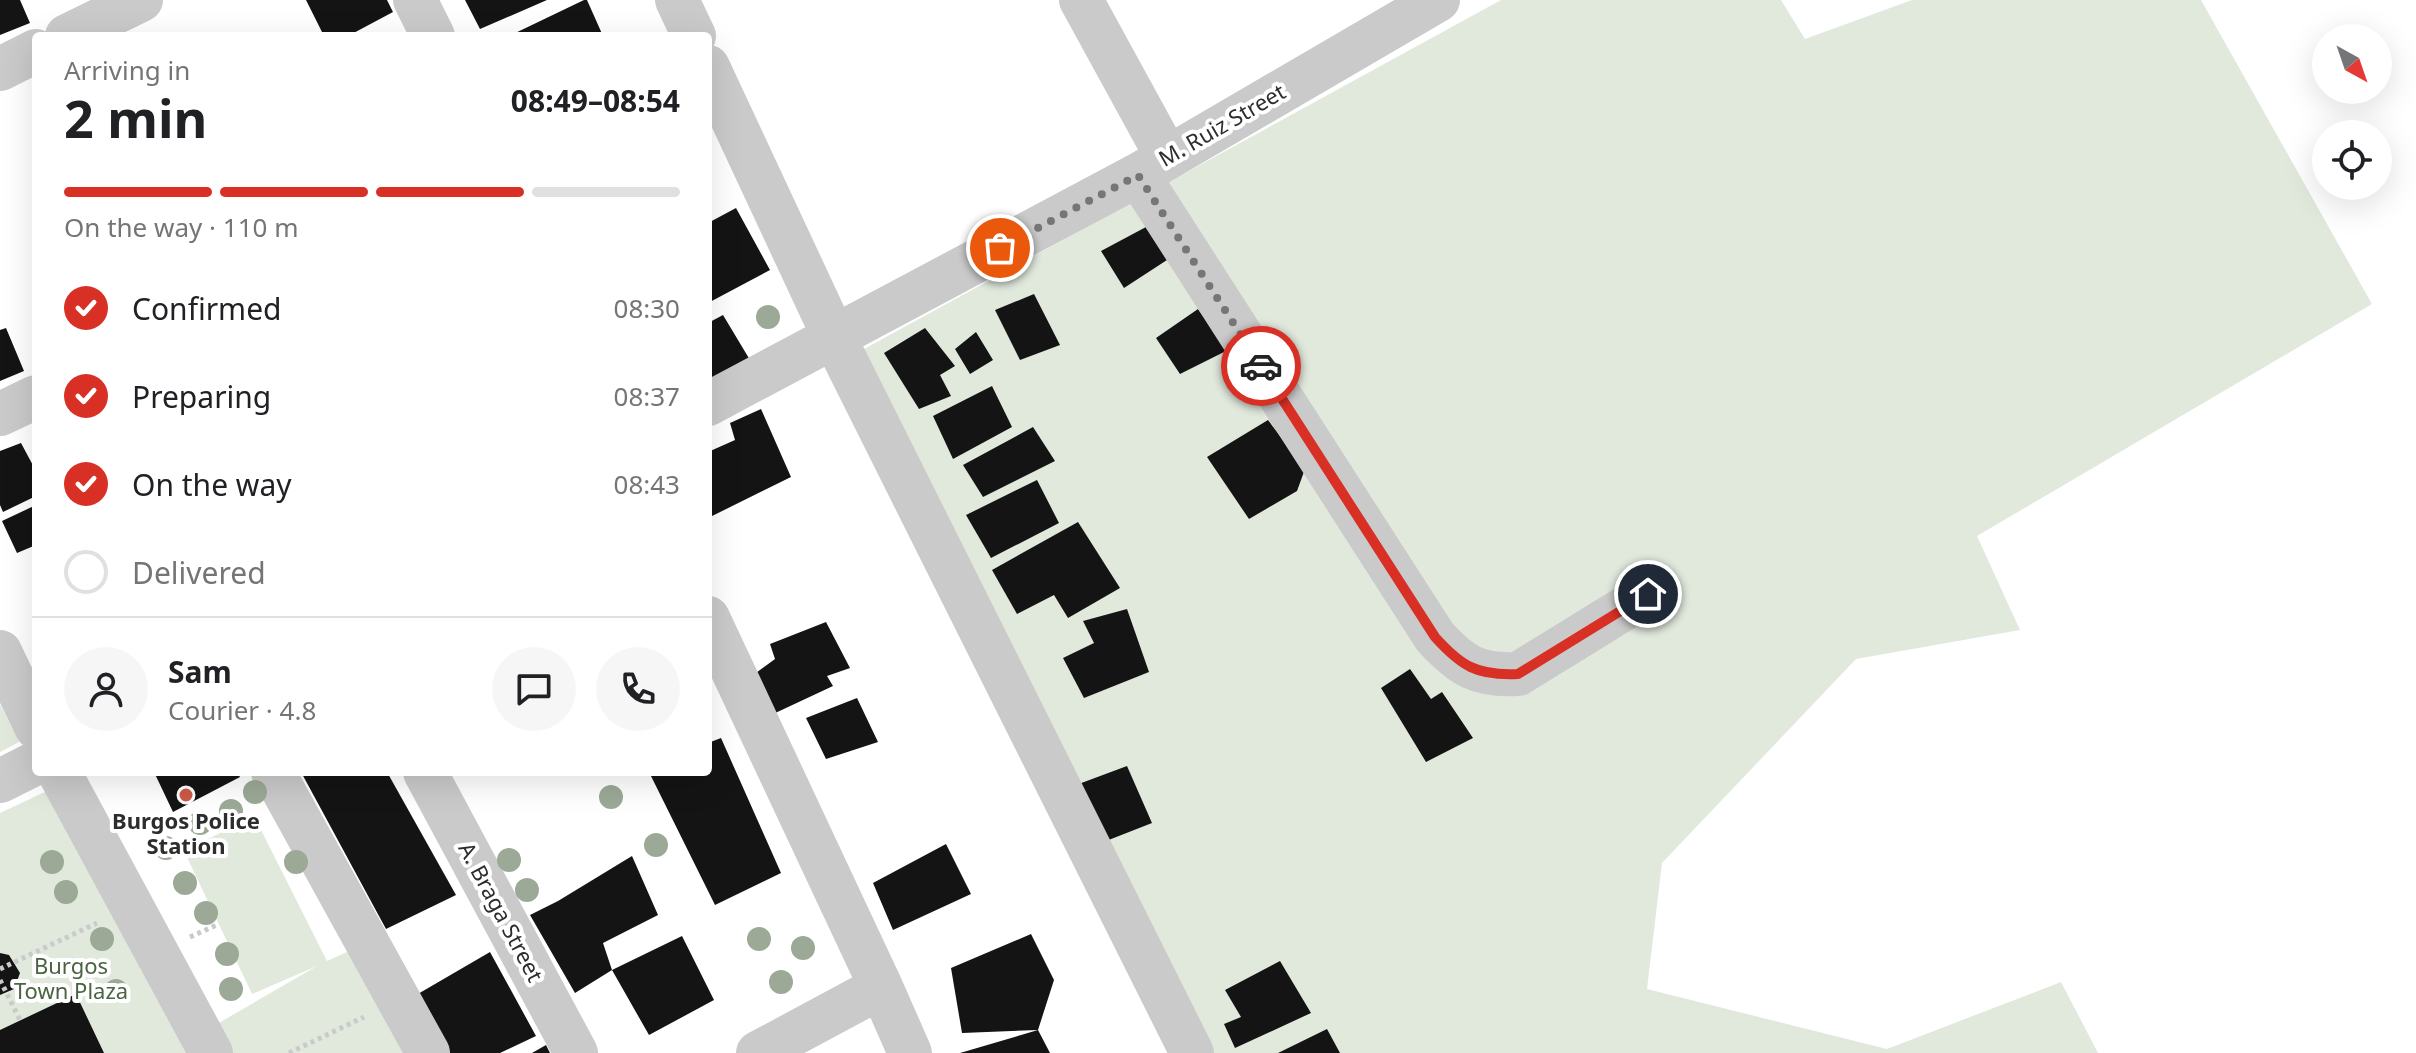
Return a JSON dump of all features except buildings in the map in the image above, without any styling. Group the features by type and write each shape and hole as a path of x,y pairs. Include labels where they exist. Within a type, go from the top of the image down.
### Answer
{"street":[{"path":"75,32 141,0"},
{"path":"415,0 431,32"},
{"path":"677,0 692,32"},
{"path":"1081,0 1152,166 1435,637 1453,657 1474,670 1495,675 1518,674 1648,594"},
{"name":"M. Ruiz Street","path":"712,402 1152,166 1438,0"},
{"path":"0,69 32,53"},
{"path":"712,76 834,337 1192,1053"},
{"path":"0,414 32,399"},
{"path":"712,627 910,1053"},
{"path":"0,652 32,719"},
{"path":"0,781 32,765"},
{"path":"61,776 211,1053"},
{"path":"275,776 428,1053"},
{"name":"A. Braga Street","path":"427,776 576,1053"},
{"path":"758,1053 881,987"}],"path":[{"path":"0,969 132,906"},
{"path":"0,980 20,1020"},
{"path":"289,1053 399,1001"}],"green space":[{"path":"1501,0 1781,0 1805,39 1912,0 2201,0 2372,304 1977,536 2020,630 1856,659 1662,863 1647,989 1887,1049 2061,982 2098,1053 1190,1053 844,360"},
{"path":"0,704 19,742 0,752"},
{"name":"Burgos Town Plaza","path":"51,789 192,1053 0,1053 0,813"},
{"path":"254,816 327,961 367,943 428,1053 232,1053 217,1024 317,966 252,994 184,851"}],"way so far":[{"path":"1000,248 1138,175 1261,366"}],"place":[{"name":"Burgos Police Station","path":"186,795"}],"route":[{"path":"1261,366 1435,637 1453,657 1474,670 1495,675 1518,674 1648,594"}]}
